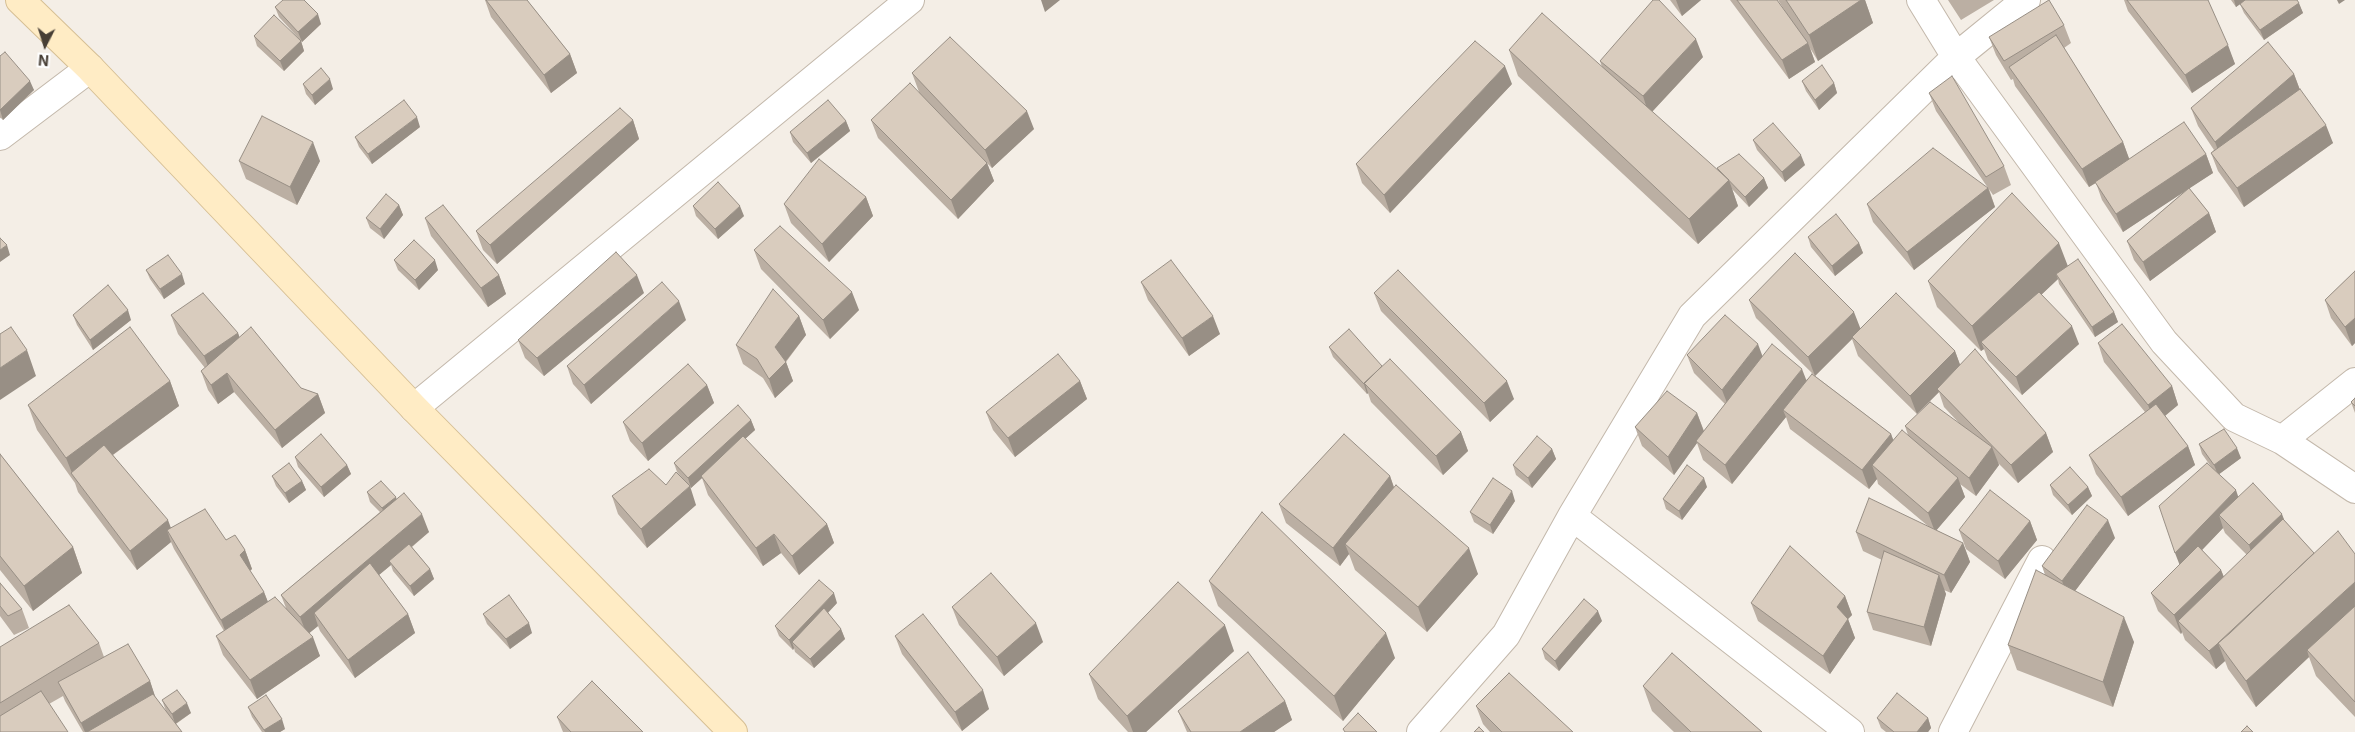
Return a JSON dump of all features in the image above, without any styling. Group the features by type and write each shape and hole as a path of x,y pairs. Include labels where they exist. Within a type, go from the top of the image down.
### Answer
{"street":[{"path":"20,0 90,68 414,408 733,732"},
{"path":"414,408 910,0"},
{"path":"1921,0 1956,57 2164,342 2234,417 2282,440 2355,489"},
{"path":"1421,732 1506,635 1572,516 1692,316 1956,57 2026,0"},
{"path":"0,136 90,68"},
{"path":"2282,440 2355,382"},
{"path":"1572,516 1850,732"},
{"path":"1953,732 2042,560"}],"building":[{"path":"283,0 304,0 318,14 298,32 275,7"},
{"path":"486,0 527,0 570,54 544,75"},
{"path":"1653,0 1659,0 1696,39 1643,96 1600,61"},
{"path":"1737,0 1777,0 1808,43 1782,60"},
{"path":"1786,0 1861,0 1809,35"},
{"path":"2049,0 2064,25 2004,61 1989,37"},
{"path":"2127,0 2208,0 2228,45 2185,75"},
{"path":"2245,0 2297,0 2299,3 2260,30 2240,4"},
{"path":"1542,13 1729,180 1689,219 1509,50"},
{"path":"274,15 301,41 280,61 254,36"},
{"path":"2056,35 2123,142 2082,169 2009,67"},
{"path":"950,37 1027,111 985,150 912,73"},
{"path":"1475,41 1505,66 1384,195 1356,164"},
{"path":"2268,42 2294,74 2215,142 2191,108"},
{"path":"5,52 30,81 0,110 0,56"},
{"path":"1822,65 1834,83 1815,100 1802,81"},
{"path":"321,68 330,79 312,95 303,84"},
{"path":"1952,76 2004,166 1986,177 1929,93"},
{"path":"910,83 987,163 951,200 871,120"},
{"path":"2300,89 2326,125 2237,188 2211,153"},
{"path":"404,100 417,117 368,154 355,137"},
{"path":"828,100 846,121 807,153 790,132"},
{"path":"620,108 633,120 490,245 476,231"},
{"path":"262,116 313,142 290,187 239,161"},
{"path":"2184,122 2206,154 2116,214 2095,182"},
{"path":"1773,123 1801,155 1782,172 1753,140"},
{"path":"1933,148 1988,188 1907,252 1867,204"},
{"path":"1739,154 1764,178 1745,197 1717,168"},
{"path":"819,159 866,197 822,244 784,204"},
{"path":"718,182 740,206 715,229 693,206"},
{"path":"2189,188 2209,213 2143,262 2127,241"},
{"path":"2012,193 2059,243 1972,326 1928,281"},
{"path":"386,194 399,205 380,229 366,218"},
{"path":"443,205 499,275 481,288 425,218"},
{"path":"1836,214 1859,243 1832,266 1808,237"},
{"path":"780,226 852,292 823,320 754,250"},
{"path":"0,238 7,245 0,250"},
{"path":"414,240 435,260 415,280 394,260"},
{"path":"616,252 637,275 537,358 518,340"},
{"path":"1795,253 1854,312 1808,357 1749,300"},
{"path":"168,255 182,274 160,289 146,270"},
{"path":"2078,259 2114,312 2092,327 2056,274"},
{"path":"1171,260 1213,316 1182,338 1141,282"},
{"path":"1398,270 1507,381 1484,403 1374,293"},
{"path":"2355,271 2355,318 2345,327 2325,300"},
{"path":"662,282 679,301 584,385 567,366"},
{"path":"108,285 128,310 90,340 73,315"},
{"path":"773,289 799,316 775,347 786,362 769,379 757,359 736,345"},
{"path":"2039,292 2072,326 2016,377 1981,342"},
{"path":"203,293 238,333 204,356 171,315"},
{"path":"1896,293 1955,351 1910,396 1852,337"},
{"path":"1725,315 1758,344 1722,390 1687,355"},
{"path":"2122,324 2172,386 2148,405 2098,343"},
{"path":"11,327 27,350 0,368 0,334"},
{"path":"130,327 170,381 66,458 28,405"},
{"path":"251,327 301,388 318,394 275,430 227,373 211,385 201,371"},
{"path":"1349,329 1382,366 1364,384 1329,347"},
{"path":"1772,344 1802,369 1725,465 1696,441"},
{"path":"1975,349 2046,433 2011,465 1937,389"},
{"path":"1058,354 1080,381 1008,438 986,412"},
{"path":"1390,359 1461,432 1436,456 1364,383"},
{"path":"688,364 707,385 642,443 623,422"},
{"path":"1812,374 1891,434 1862,470 1783,410"},
{"path":"1667,391 1697,413 1668,457 1635,427"},
{"path":"2355,398 2355,406 2351,402"},
{"path":"1930,402 1992,447 1969,478 1905,426"},
{"path":"2156,404 2188,446 2121,497 2089,455"},
{"path":"738,405 751,420 688,478 674,463"},
{"path":"2224,429 2237,448 2214,465 2199,444"},
{"path":"1902,430 1958,478 1928,513 1872,465"},
{"path":"321,434 347,465 321,487 295,457"},
{"path":"1344,434 1390,476 1333,548 1279,504"},
{"path":"743,436 827,524 792,556 774,534 756,548 701,476"},
{"path":"1537,436 1552,449 1528,478 1513,465"},
{"path":"104,445 168,520 130,551 71,473"},
{"path":"0,454 73,547 24,586 0,556"},
{"path":"289,463 302,481 285,493 272,476"},
{"path":"2207,463 2236,490 2175,553 2159,506"},
{"path":"1687,465 1704,478 1679,511 1663,499"},
{"path":"2070,467 2088,487 2068,505 2050,485"},
{"path":"649,469 666,485 676,472 690,486 641,529 612,496"},
{"path":"1493,478 1512,491 1490,525 1470,512"},
{"path":"381,481 396,497 382,508 367,492"},
{"path":"2253,483 2282,514 2249,545 2219,515"},
{"path":"1396,485 1469,548 1418,607 1345,544"},
{"path":"1990,490 2030,521 1998,561 1959,530"},
{"path":"404,493 422,514 300,617 281,595"},
{"path":"1869,498 1963,543 1944,575 1856,532"},
{"path":"2087,505 2108,520 2062,581 2042,566"},
{"path":"205,509 226,540 235,535 245,550 240,555 264,592 221,620 167,530"},
{"path":"1262,512 1386,633 1334,696 1209,581"},
{"path":"2283,519 2314,553 2209,651 2178,621"},
{"path":"2338,531 2355,554 2355,582 2246,681 2218,643"},
{"path":"409,544 430,569 410,586 389,561"},
{"path":"1790,546 1845,596 1837,607 1848,619 1823,656 1751,603"},
{"path":"2198,546 2221,570 2174,615 2151,593"},
{"path":"1884,551 1939,575 1924,627 1867,612"},
{"path":"370,563 408,614 348,660 314,613"},
{"path":"2036,570 2124,617 2103,682 2008,645"},
{"path":"991,573 1036,623 997,657 952,607"},
{"path":"819,580 834,593 789,640 775,626"},
{"path":"1178,582 1225,625 1127,716 1089,674"},
{"path":"0,583 22,609 8,616 0,606"},
{"path":"509,595 529,623 506,639 483,614"},
{"path":"275,597 313,637 250,680 216,636"},
{"path":"1584,599 1598,611 1555,661 1542,649"},
{"path":"69,605 99,643 0,703 0,647"},
{"path":"2355,606 2355,702 2307,650"},
{"path":"824,608 841,629 810,659 792,642"},
{"path":"923,614 983,690 955,712 895,636"},
{"path":"128,644 150,681 81,723 58,682"},
{"path":"1248,652 1285,701 1240,732 1191,732 1178,711"},
{"path":"1672,653 1762,732 1691,732 1643,686"},
{"path":"1509,673 1573,732 1502,732 1476,706"},
{"path":"592,681 643,732 571,732 557,717"},
{"path":"177,690 187,703 172,714 162,700"},
{"path":"41,691 68,732 0,732 0,716"},
{"path":"1897,693 1928,718 1917,732 1894,732 1877,718"},
{"path":"153,694 182,732 87,732"},
{"path":"266,695 282,719 264,730 248,707"},
{"path":"1358,713 1377,732 1345,732 1343,729"},
{"path":"2247,726 2253,732 2241,732"},
{"path":"1479,727 1484,732 1474,732"}]}
